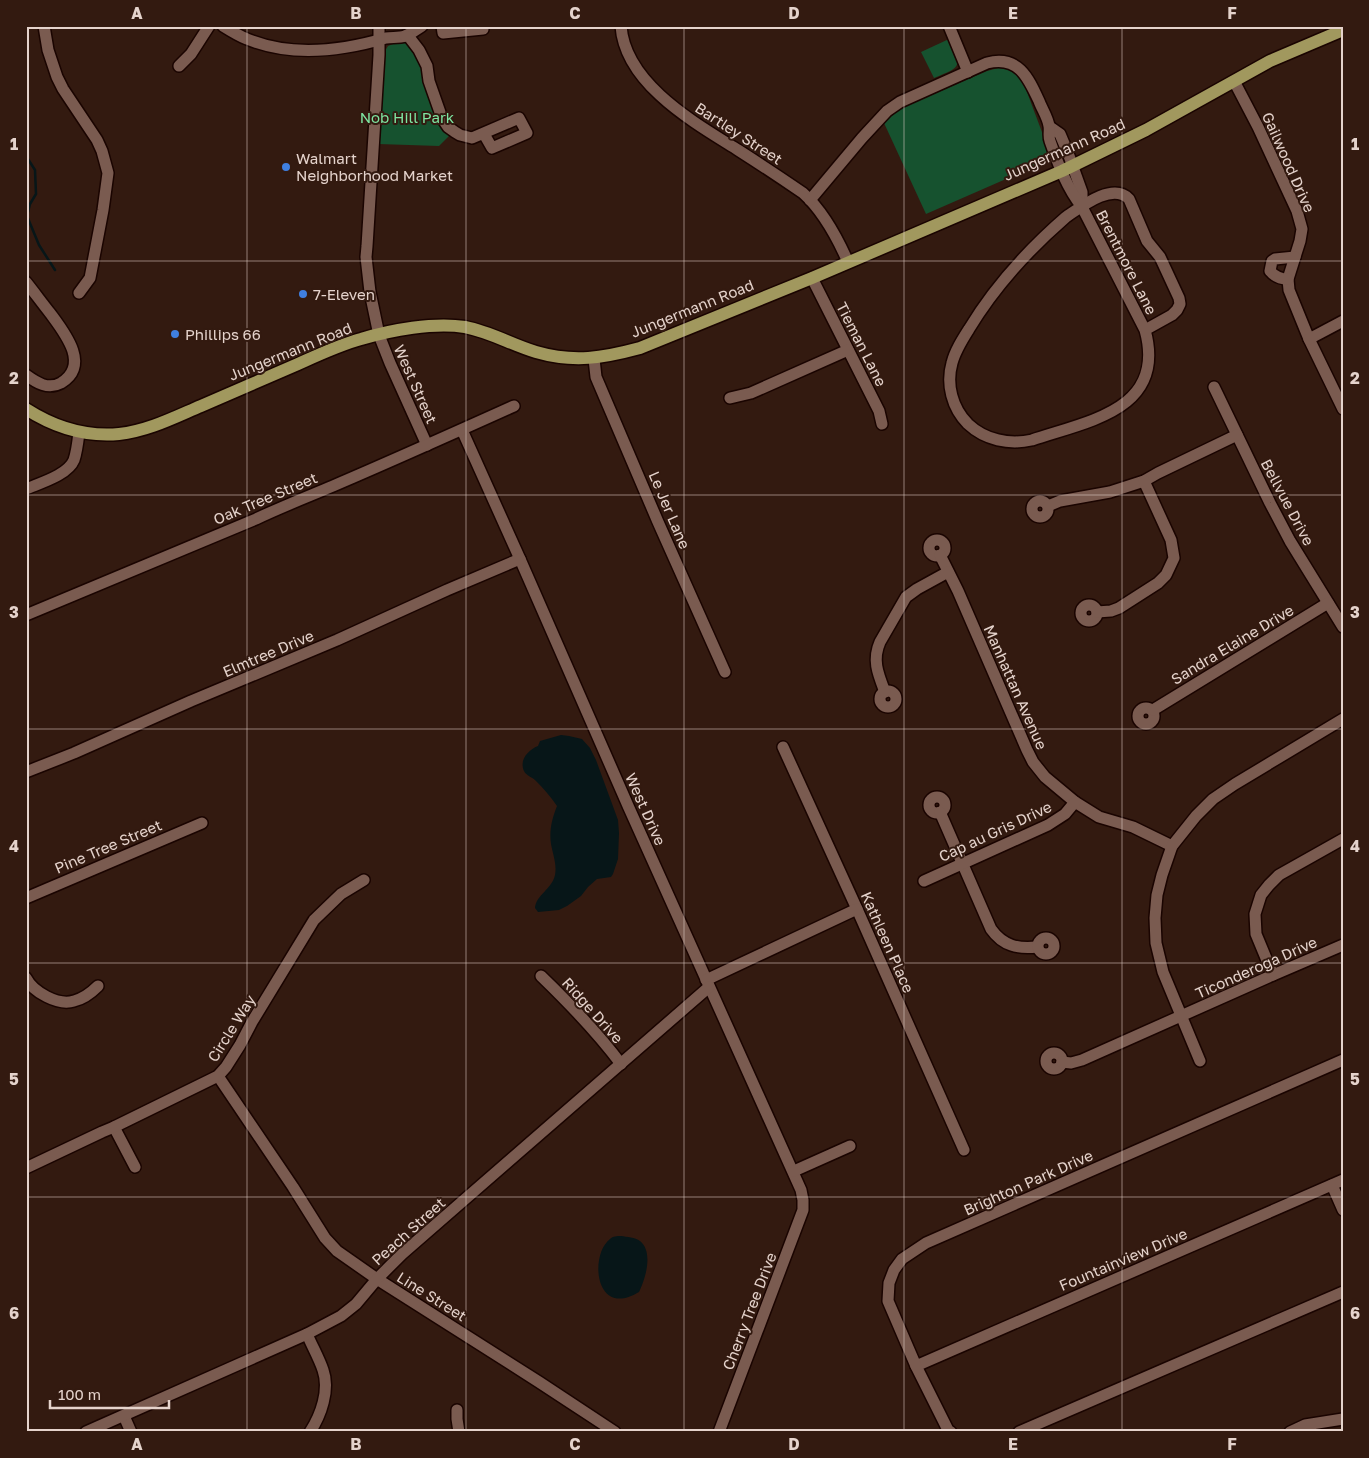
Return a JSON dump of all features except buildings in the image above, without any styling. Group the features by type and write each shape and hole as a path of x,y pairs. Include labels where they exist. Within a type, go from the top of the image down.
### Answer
{"main road":[{"name":"Jungermann Road","path":"26,409 61,426 79,432 119,434 138,431 341,346 379,334 439,325 464,327 488,332 535,352 560,358 594,359 640,348 812,278 1067,168 1146,130 1270,62 1343,30"}],"street":[{"path":"44,26 48,50 57,77 97,140 108,173 92,270 87,284 79,294"},
{"path":"179,66 190,54 209,26"},
{"path":"224,26 246,39 286,50 321,50 405,36 422,26"},
{"name":"West Street","path":"378,26 373,177 366,257 370,292 379,334 427,445"},
{"path":"442,26 443,33 483,29 483,26"},
{"name":"Bartley Street","path":"621,26 624,45 628,54 642,76 661,96 685,117 762,165 810,200 823,216 848,262"},
{"path":"949,26 968,72"},
{"path":"405,36 409,37 414,43 426,66 438,107 448,127 460,135 472,138 484,134"},
{"name":"Brentmore Lane","path":"810,200 862,138 893,106 994,61 1017,66 1030,80 1050,127 1049,138 1067,168 1073,196 1082,207 1145,330 1148,342 1149,363 1140,389 1127,403 1106,415 1032,440 1012,442 1001,441 987,436 973,429 957,408 950,384 952,362 957,348 1000,283 1066,217 1082,207 1107,194 1119,193 1129,199 1147,241 1160,257 1179,298 1180,304 1172,315 1145,330"},
{"name":"Gailwood Drive","path":"1234,81 1258,126 1297,211 1302,229 1288,279"},
{"path":"1295,257 1275,259 1272,261 1270,271 1273,275 1288,279 1290,290 1309,339 1343,409"},
{"name":"Tieman Lane","path":"812,278 878,411 882,424"},
{"path":"26,282 68,338 73,353 74,366 68,379 55,386 42,385 26,375"},
{"path":"1309,339 1343,321"},
{"path":"730,398 751,393 848,350"},
{"name":"Le Jer Lane","path":"594,359 596,377 725,672"},
{"name":"Bellvue Drive","path":"1214,387 1290,541 1343,627"},
{"name":"Oak Tree Street","path":"26,615 330,487 514,406"},
{"name":"West Drive","path":"462,430 629,808 794,1171 803,1200"},
{"path":"28,486 45,481 68,469 74,460 79,432"},
{"path":"1048,506 1060,501 1110,492 1144,481 1237,435"},
{"path":"1097,612 1119,608 1158,583 1166,575 1174,558 1171,540 1144,481"},
{"name":"Manhattan Avenue","path":"940,555 958,591 1033,762 1045,777 1075,802 1099,817 1121,822 1172,846"},
{"name":"Elmtree Drive","path":"26,772 78,751 191,700 337,640 520,559"},
{"path":"885,692 876,665 877,649 880,642 906,597 917,588 948,572"},
{"name":"Sandra Elaine Drive","path":"1153,710 1328,603"},
{"path":"1200,1060 1163,972 1157,949 1155,906 1159,885 1172,846 1196,816 1213,800 1235,784 1343,719"},
{"name":"Kathleen Place","path":"782,747 857,909 964,1150"},
{"name":"Cap au Gris Drive","path":"924,881 1048,826 1065,814 1075,802"},
{"path":"940,812 991,929 996,936 1011,946 1020,948 1037,947"},
{"name":"Pine Tree Street","path":"26,898 202,823"},
{"path":"1273,975 1256,934 1255,914 1261,895 1279,875 1343,839"},
{"name":"Circle Way","path":"26,1168 218,1076 240,1045 314,920 341,894 364,880"},
{"path":"708,983 857,909"},
{"name":"Ticonderoga Drive","path":"1062,1062 1071,1063 1082,1060 1343,946"},
{"name":"Ridge Drive","path":"541,976 580,1015 621,1064"},
{"path":"26,978 32,988 46,997 66,1002 74,1001 98,986"},
{"name":"Peach Street","path":"86,1432 307,1334 341,1316 356,1304 402,1254 621,1064 708,983"},
{"name":"Brighton Park Drive","path":"951,1432 948,1430 916,1366 888,1301 894,1270 902,1259 926,1243 1343,1060"},
{"name":"Line Street","path":"218,1076 325,1238 337,1251 377,1279 615,1432"},
{"path":"114,1127 135,1167"},
{"path":"794,1171 850,1146"},
{"name":"Fountainview Drive","path":"916,1366 1343,1180"},
{"path":"1332,1185 1343,1210"},
{"name":"Cherry Tree Drive","path":"719,1432 803,1210 803,1200"},
{"path":"1019,1432 1343,1292"},
{"path":"307,1334 324,1372 325,1386 323,1405 310,1432"},
{"path":"457,1410 459,1432"},
{"path":"124,1416 131,1432"},
{"path":"1290,1432 1305,1425 1343,1419"}],"green space":[{"path":"949,39 956,56 957,65 950,71 934,78 921,52"},
{"name":"Nob Hill Park","path":"405,41 412,47 451,134 439,146 378,144 385,51 388,46"},
{"path":"998,68 1008,69 1015,73 1024,84 1052,159 926,214 884,123 906,106"}],"shaded area":[{"path":"561,735 582,739 590,748 596,760 618,820 618,859 611,877 597,879 581,896 559,910 538,912 535,908 536,903 551,884 555,875 550,834 557,806 539,784 525,773 523,763 525,756 538,746 540,741"},
{"path":"621,1236 640,1241 647,1252 646,1273 639,1292 624,1298 613,1297 605,1291 600,1282 598,1270 599,1258 603,1247 611,1238"}],"waterway":[{"path":"26,156 35,170 36,194 30,204 27,216 39,245 55,270"}],"place":[{"name":"Walmart Neighborhood Market","path":"286,167"},
{"name":"7-Eleven","path":"303,294"},
{"name":"Phillips 66","path":"175,334"}]}
